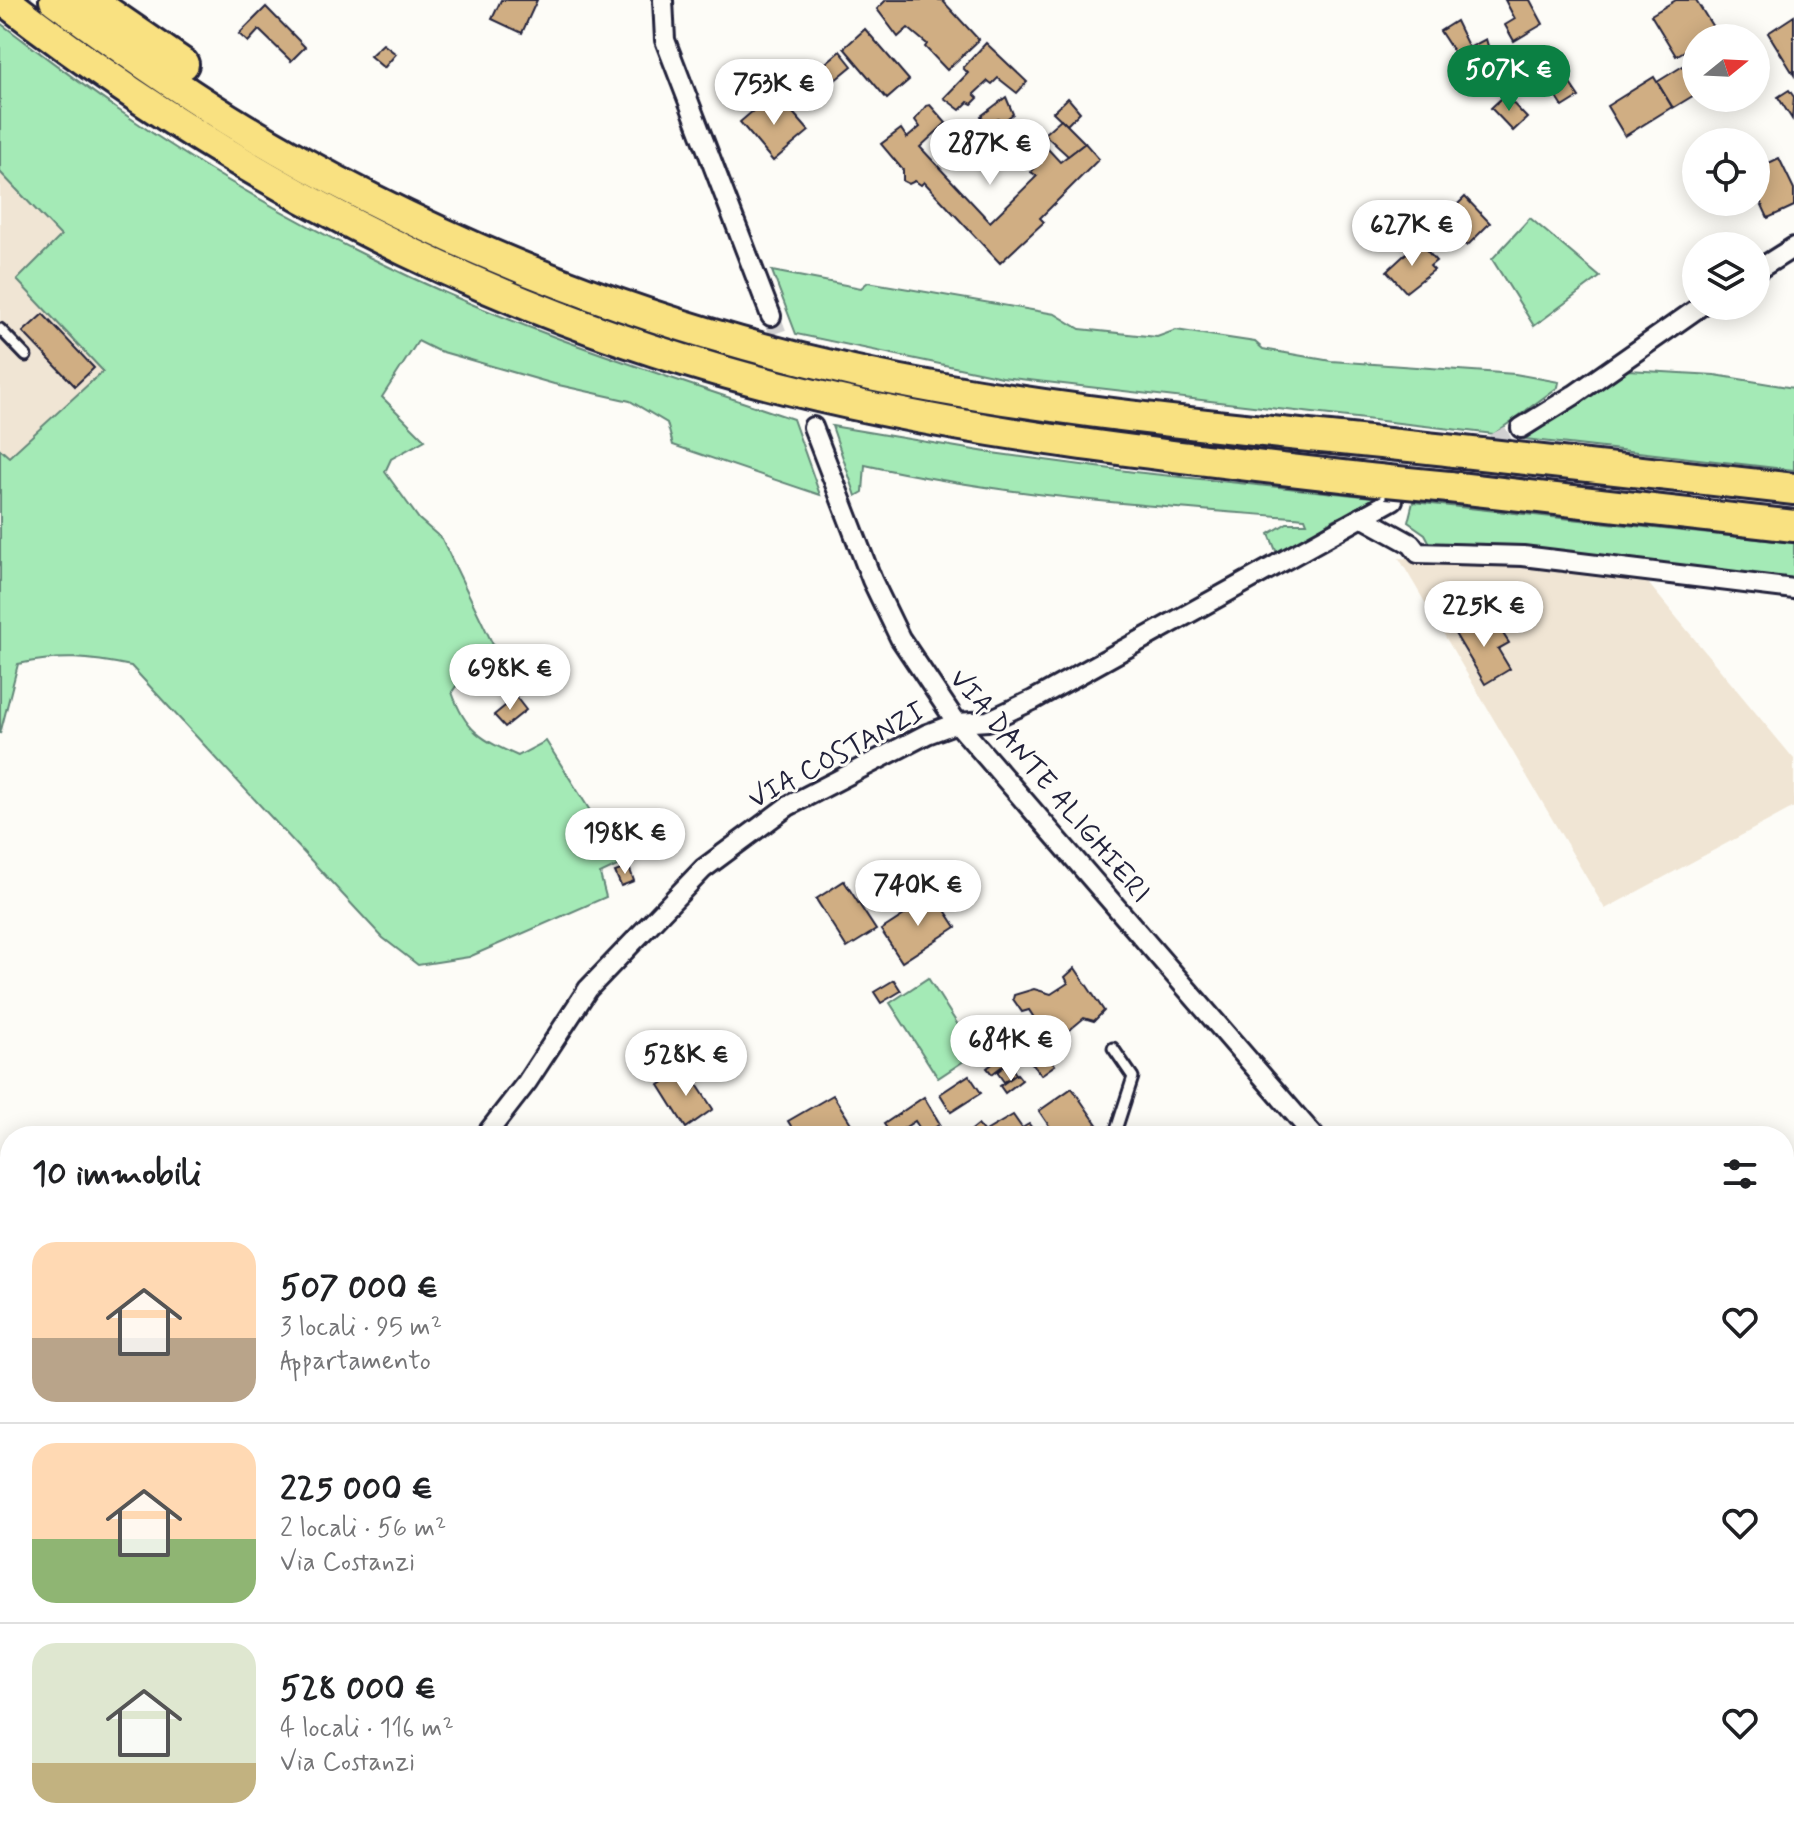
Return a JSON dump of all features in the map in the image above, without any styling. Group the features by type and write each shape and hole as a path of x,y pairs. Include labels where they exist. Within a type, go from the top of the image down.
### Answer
{"highway":[{"path":"4,0 100,72 232,158 296,194 460,275 626,341 747,378 865,406 1390,490 1449,487 1794,526"},
{"path":"55,0 125,50 269,143 375,200 491,254 627,307 729,340 851,371 977,394 1160,418 1794,489"},
{"path":"90,0 224,93 269,143"}],"street":[{"path":"663,0 665,40 771,316"},
{"path":"1770,262 1794,247"},
{"path":"1521,428 1682,319"},
{"name":"VIA DANTE ALIGHIERI","path":"813,427 872,580 900,638 957,723 1305,1126"},
{"name":"VIA COSTANZI","path":"493,1126 527,1082 588,989 703,869 788,806 927,734 957,723 988,721 1033,700 1362,517 1390,490"},
{"path":"1362,517 1411,544 1418,553 1523,556 1794,589"}],"lane":[{"path":"0,329 26,356"},
{"path":"1113,1048 1133,1077 1118,1126"}],"shaded area":[{"path":"0,172 62,236 18,280 103,371 9,458 0,449"},
{"path":"1399,558 1643,577 1794,759 1794,807 1605,909"}],"green space":[{"path":"0,23 102,99 180,151 278,210 379,262 532,328 793,419 820,495 673,445 667,423 630,401 554,384 436,350 418,341 382,397 425,440 391,459 385,472 419,519 442,539 497,653 468,669 452,692 457,705 476,733 518,756 546,741 601,828 628,861 600,874 606,897 469,957 418,965 383,938 131,666 74,658 18,664 0,734 0,449 9,457 103,371 17,280 61,236 0,172"},
{"path":"1530,218 1600,277 1534,326 1492,259"},
{"path":"772,271 861,288 868,282 1055,314 1080,329 1157,337 1176,330 1255,342 1263,349 1331,361 1515,374 1559,382 1558,387 1494,434 1002,377 796,334"},
{"path":"1628,370 1715,375 1794,388 1794,470 1525,439"},
{"path":"832,426 992,453 1134,472 1382,498 1331,521 1279,558 1269,534 1287,523 1307,523 1305,518 1028,493 865,465 863,492 856,496"},
{"path":"1413,502 1794,543 1794,584 1432,547 1425,534 1408,522"},
{"path":"928,978 976,1053 938,1078 890,1003"}],"building":[{"path":"501,0 537,0 522,33 492,19"},
{"path":"886,0 942,0 979,40 947,70 925,47 927,44 908,28 898,37 877,9"},
{"path":"1505,0 1530,0 1543,24 1514,41 1505,25 1515,19"},
{"path":"1676,0 1696,0 1711,24 1682,24 1682,52 1676,56 1651,15"},
{"path":"266,7 305,47 291,61 259,30 248,42 239,34"},
{"path":"1794,16 1794,75 1770,36 1770,32"},
{"path":"1456,21 1469,48 1486,39 1494,67 1464,77 1455,54 1440,31"},
{"path":"865,29 909,80 887,99 844,48"},
{"path":"986,43 1027,82 1017,93 998,78 992,84 988,81 974,94 978,98 960,110 944,98 968,73 963,68"},
{"path":"383,44 396,54 384,68 370,56"},
{"path":"840,51 852,66 834,81 821,67"},
{"path":"1552,57 1579,97 1563,107 1537,67"},
{"path":"1682,67 1682,103 1673,108 1657,82"},
{"path":"1654,77 1672,107 1625,136 1607,106"},
{"path":"1789,90 1794,97 1792,119 1778,97"},
{"path":"775,92 809,131 773,161 740,122"},
{"path":"1505,95 1527,118 1513,131 1491,108"},
{"path":"1006,97 1013,114 1001,123 998,119 987,125 981,116"},
{"path":"1068,98 1080,112 1067,125 1053,112"},
{"path":"930,105 946,123 920,147 990,222 1037,176 1031,172 1039,164 1035,159 1047,148 1060,162 1085,143 1099,159 1040,218 1044,222 1000,263 924,182 921,185 915,181 909,184 903,181 903,170 881,144 901,129 907,138 920,127 915,120"},
{"path":"1061,119 1085,143 1068,156 1044,134"},
{"path":"1021,136 1029,145 1018,155 1010,145"},
{"path":"1779,158 1794,189 1794,206 1768,218 1770,216 1770,162"},
{"path":"1465,197 1490,223 1467,246 1458,238 1453,243 1439,229 1445,223 1442,220"},
{"path":"1422,245 1436,261 1430,266 1434,270 1406,292 1387,271 1412,248 1415,252"},
{"path":"43,314 94,368 75,386 23,332"},
{"path":"1479,617 1490,635 1500,629 1509,643 1498,649 1510,669 1485,684 1454,632"},
{"path":"516,697 526,710 505,727 494,715"},
{"path":"629,867 634,881 621,886 615,872"},
{"path":"844,881 876,930 847,948 816,899"},
{"path":"935,895 956,927 902,962 881,930"},
{"path":"1075,968 1104,1011 1094,1021 1084,1018 1066,1033 1063,1030 1049,1041 1029,1010 1022,1012 1013,999 1014,995 1034,989 1051,994 1068,983 1065,977"},
{"path":"894,980 901,991 881,1003 874,992"},
{"path":"1033,1033 1044,1049 1030,1060 1018,1044"},
{"path":"1045,1051 1055,1065 1041,1075 1031,1062"},
{"path":"1004,1055 1009,1061 992,1074 987,1068"},
{"path":"1008,1063 1016,1074 1004,1082 997,1072"},
{"path":"686,1068 713,1109 685,1126 659,1085"},
{"path":"1017,1074 1022,1080 1005,1093 1000,1086"},
{"path":"969,1075 981,1093 951,1112 940,1094"},
{"path":"1072,1088 1098,1126 1049,1126 1039,1111"},
{"path":"833,1095 853,1126 791,1126 788,1121"},
{"path":"924,1097 940,1124 918,1126 915,1121 907,1126 884,1124"},
{"path":"1013,1115 1021,1126 994,1126"}],"tunnel":[{"path":"771,316 788,361"},
{"path":"1423,483 1521,428"}]}
